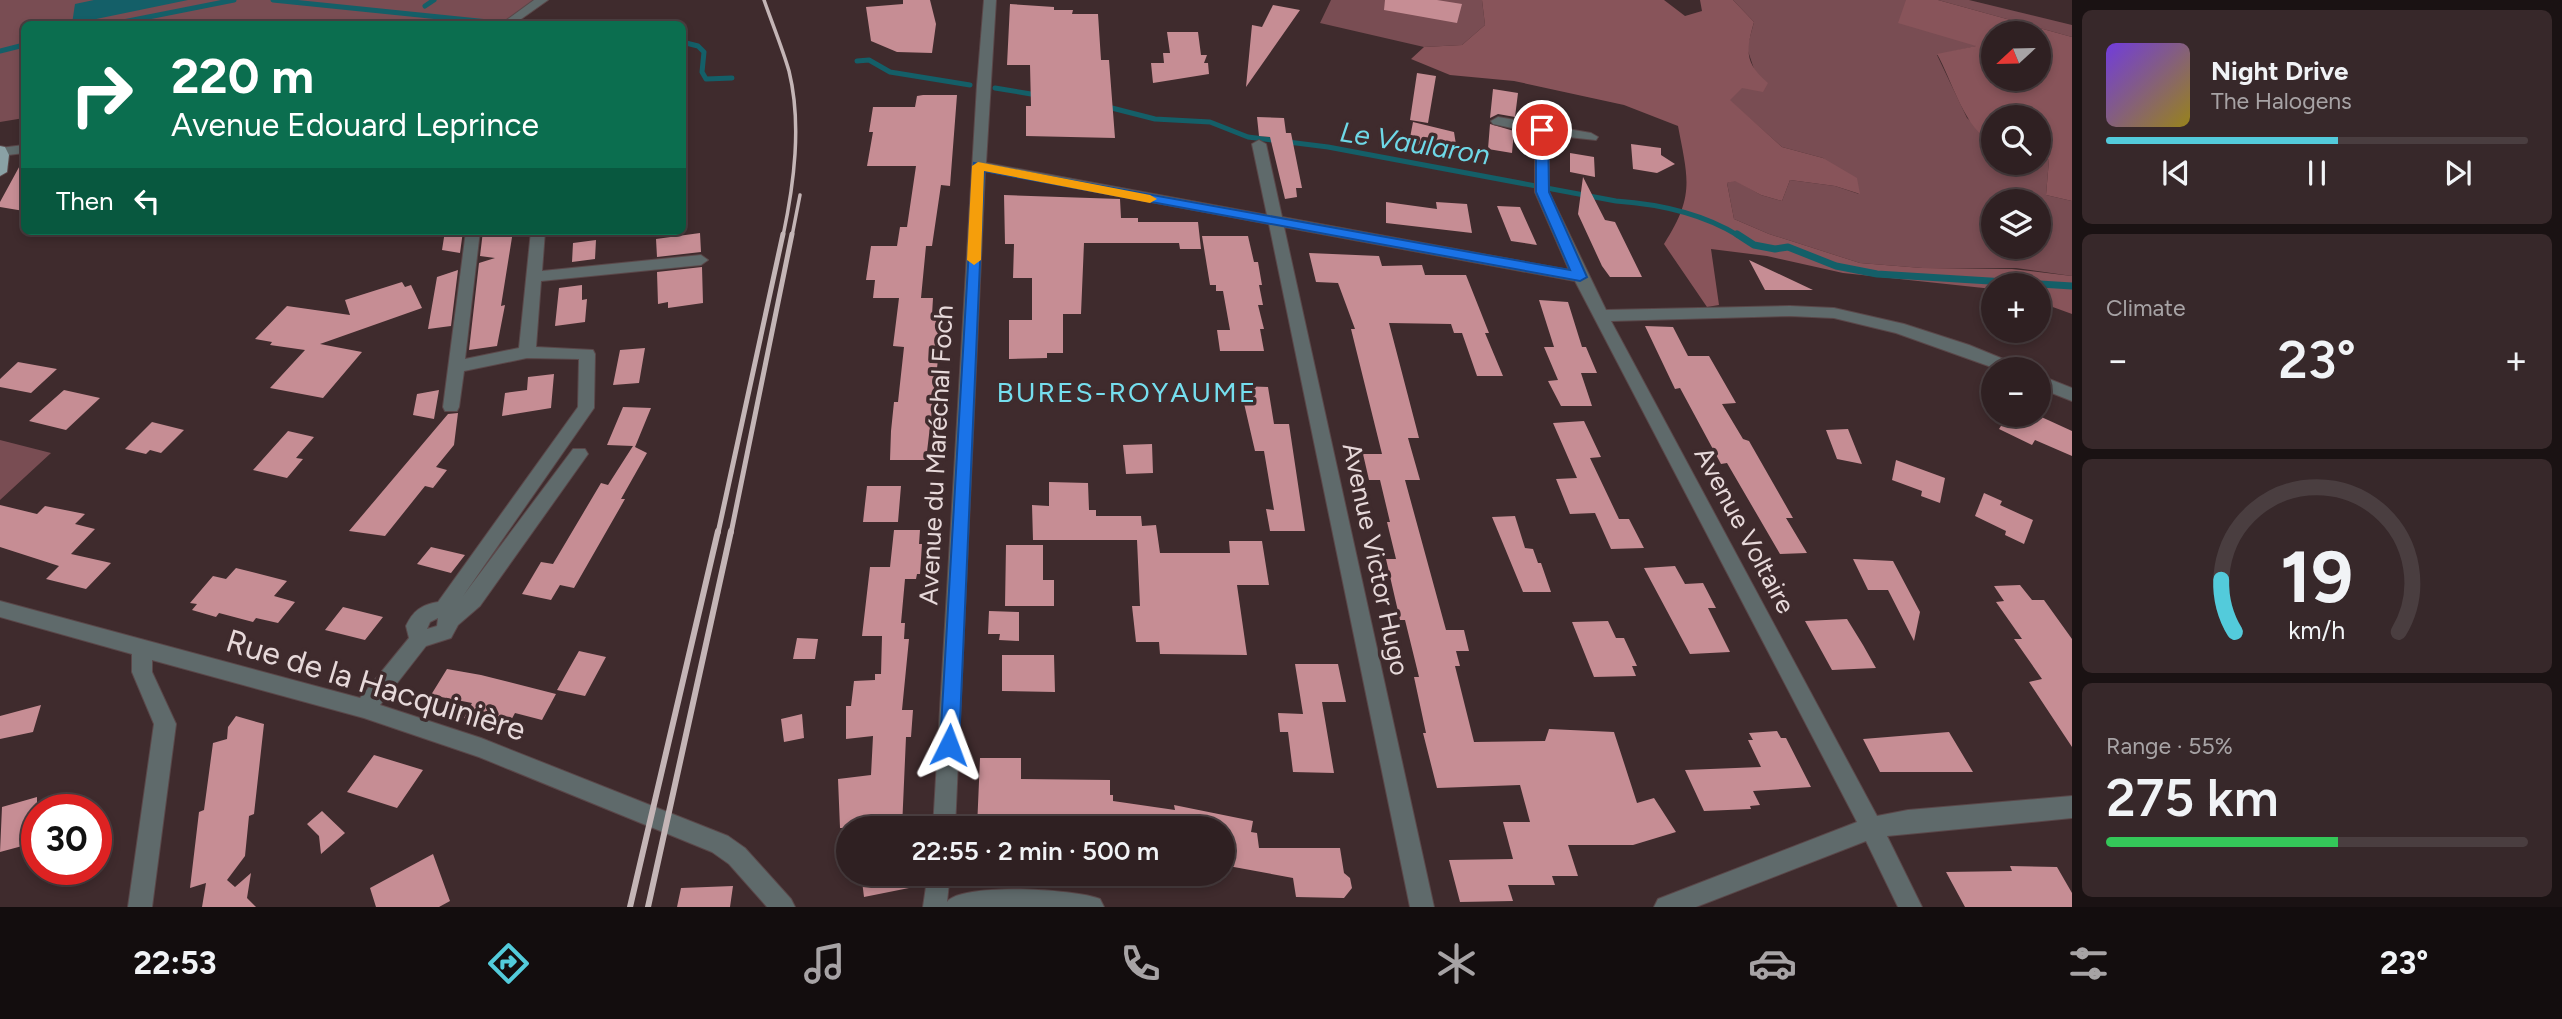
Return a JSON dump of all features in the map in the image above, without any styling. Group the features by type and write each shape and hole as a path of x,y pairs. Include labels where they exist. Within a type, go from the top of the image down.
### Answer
{"main road":[{"path":"0,172 1,151"}],"street":[{"path":"511,21 542,0"},
{"name":"Avenue du Maréchal Foch","path":"945,816 978,166 990,0"},
{"path":"1498,121 1591,137"},
{"name":"Avenue Voltaire","path":"1542,130 1542,192 1580,277 1871,828 1910,907"},
{"name":"Avenue Victor Hugo","path":"1259,144 1422,907"},
{"path":"1,151 21,149"},
{"path":"978,166 1580,277"},
{"path":"451,407 471,235"},
{"path":"527,352 538,235"},
{"path":"535,277 701,260"},
{"path":"1600,316 1790,311 1834,313 1898,328 1982,357"},
{"path":"447,614 586,408 587,355 527,352 454,367"},
{"path":"2051,386 2072,395"},
{"path":"364,709 422,637 416,631 418,621 426,613 447,614 473,600 579,454"},
{"name":"Rue de la Hacquinière","path":"0,609 364,709 481,748 720,844 737,856 783,907"},
{"path":"140,907 165,723 142,672 142,650"},
{"path":"1666,907 1871,828 1908,821 2072,807"},
{"path":"935,907 937,886"},
{"path":"957,907 1022,899 1054,900 1092,907"}],"shaded area":[{"path":"0,0 536,0 507,21 21,21 21,118 0,122"},
{"path":"1331,0 1482,0 1485,25 1462,45 1424,47 1320,23"},
{"path":"1482,0 1664,0 1685,16 1702,11 1700,0 1733,0 1754,22 1749,41 1749,56 1755,69 1768,83 1763,92 1742,88 1730,100 1782,147 1823,158 1857,178 1860,194 1835,186 1790,180 1782,201 1761,195 1735,181 1727,183 1734,219 1769,234 1860,263 1922,268 2012,269 2046,273 1981,273 1981,288 1843,273 1767,256 1711,249 1719,305 1707,307 1664,244 1685,200 1686,174 1678,126 1624,105 1514,81 1450,75 1411,59 1424,47 1462,45 1485,25"},
{"path":"1733,0 1907,0 1977,46 1937,55 1967,118 1981,130 1981,175 2048,175 2047,189 1981,189 1981,259 2051,259 2051,196 2072,201 2072,276 2016,268 1922,268 1860,263 1769,234 1734,219 1727,183 1735,180 1761,195 1782,201 1790,180 1835,186 1859,194 1823,158 1782,147 1729,100 1755,72 1747,48 1754,22"},
{"path":"1906,0 1938,0 2014,21 1981,21 1981,91 2051,91 2051,31 2072,37 2072,201 2051,196 2051,189 2047,189 2048,175 2051,175 2051,105 1981,105 1981,135 1967,117 1937,54 1976,46 1898,23"},
{"path":"1938,0 1969,0 2072,25 2072,37 2051,31 2051,21 2014,21"},
{"path":"2051,274 2072,276 2072,314 2051,306"},
{"path":"0,440 51,453 0,500"}],"water":[{"path":"94,0 188,0 86,21 72,21 75,4"}],"building":[{"path":"903,0 930,0 936,24 932,53 897,52 871,41 866,7 903,4"},
{"path":"1385,0 1437,0 1462,4 1457,23 1384,10"},
{"path":"1010,4 1073,10 1072,14 1098,14 1101,60 1109,60 1115,138 1026,136 1026,106 1031,106 1030,65 1007,65"},
{"path":"1273,5 1300,10 1246,87 1252,25 1262,27"},
{"path":"1167,32 1198,32 1201,55 1207,55 1204,63 1208,63 1209,74 1153,83 1151,63 1164,63 1163,53 1170,53"},
{"path":"1417,73 1436,76 1428,123 1410,120"},
{"path":"1493,89 1518,93 1515,117 1498,114 1490,118"},
{"path":"957,95 950,186 941,185 932,246 926,246 921,298 933,298 932,315 942,315 940,343 926,460 890,460 894,402 898,402 904,347 893,346 899,298 873,298 875,280 866,280 871,246 897,246 900,227 907,227 916,166 867,166 873,132 869,132 873,107 915,107 917,96"},
{"path":"1257,117 1284,118 1286,133 1291,133 1302,188 1296,188 1297,197 1285,199 1270,137 1259,136"},
{"path":"1413,122 1454,132 1457,151 1409,143"},
{"path":"1490,124 1514,131 1512,153 1488,149"},
{"path":"1631,144 1661,148 1661,155 1675,164 1657,173 1633,169"},
{"path":"1570,153 1594,157 1595,177 1570,172"},
{"path":"21,164 21,210 0,207 0,202"},
{"path":"1583,177 1605,220 1615,222 1642,277 1610,277 1602,266 1578,214"},
{"path":"1004,195 1120,199 1121,218 1138,218 1138,222 1198,222 1201,249 1180,249 1179,243 1084,243 1081,314 1063,314 1063,353 1047,353 1047,358 1009,359 1009,320 1032,320 1032,278 1013,278 1014,244 1005,244"},
{"path":"1386,202 1437,209 1436,202 1467,204 1472,233 1386,223"},
{"path":"1497,206 1520,207 1537,245 1511,241"},
{"path":"700,233 701,252 657,257 656,239"},
{"path":"444,235 462,235 460,253 442,250"},
{"path":"483,235 512,235 501,306 505,305 497,346 469,350 479,263 495,258 480,256"},
{"path":"1202,236 1248,236 1254,262 1258,262 1262,285 1259,285 1263,305 1258,305 1264,329 1260,329 1264,351 1220,351 1217,330 1230,330 1223,291 1216,291 1216,285 1210,285"},
{"path":"596,240 595,259 572,262 573,243"},
{"path":"1309,253 1379,256 1382,266 1422,265 1425,275 1466,275 1489,333 1485,333 1503,376 1477,376 1462,333 1454,333 1451,324 1389,323 1419,438 1408,438 1420,480 1405,480 1446,630 1464,630 1469,651 1456,651 1460,666 1455,666 1474,742 1545,741 1549,729 1614,732 1637,803 1654,798 1676,832 1633,845 1568,845 1578,876 1552,876 1555,885 1508,885 1513,901 1460,902 1449,860 1513,859 1503,822 1530,822 1520,785 1437,788 1423,733 1426,733 1414,677 1419,677 1405,620 1400,620 1386,559 1396,559 1387,522 1390,522 1380,480 1369,480 1363,454 1382,454 1351,329 1355,329 1338,283 1316,282"},
{"path":"1749,260 1813,290 1765,290"},
{"path":"702,267 703,303 668,308 668,302 658,304 657,272"},
{"path":"458,270 451,326 428,329 437,277"},
{"path":"402,282 405,287 411,285 422,308 320,344 362,352 323,398 270,388 305,350 270,345 272,342 255,339 287,306 350,315 345,300"},
{"path":"582,285 582,300 587,299 585,322 555,326 559,288"},
{"path":"1539,300 1568,302 1582,347 1586,347 1597,373 1581,373 1592,406 1561,406 1548,381 1558,380 1544,347 1554,347"},
{"path":"1645,326 1673,327 1688,356 1709,356 1736,403 1722,404 1743,439 1749,441 1793,518 1786,518 1807,553 1780,554 1727,463 1721,464 1680,388 1675,389"},
{"path":"645,348 639,383 613,385 620,350"},
{"path":"18,362 57,369 31,393 0,387 0,379"},
{"path":"554,374 551,408 502,416 505,393 527,390 528,377"},
{"path":"1240,386 1268,387 1274,424 1289,424 1305,531 1270,531 1266,509 1274,510 1264,451 1255,451"},
{"path":"64,390 100,398 66,430 29,421"},
{"path":"439,390 434,419 413,415 417,394"},
{"path":"623,407 651,408 635,447 647,453 621,499 625,499 574,588 560,585 551,600 522,594 541,562 553,564 601,483 608,485 633,446 607,445"},
{"path":"458,413 454,445 436,467 447,470 433,488 425,486 385,536 349,531 448,414"},
{"path":"1584,421 1601,457 1590,458 1619,519 1629,519 1644,548 1611,549 1595,513 1570,514 1556,479 1577,478 1553,423"},
{"path":"2051,421 2072,431 2072,456 2035,440 2032,445 1999,429 2051,427"},
{"path":"152,422 184,430 161,453 150,450 146,454 125,449"},
{"path":"1848,429 1862,464 1837,459 1826,430"},
{"path":"288,431 314,437 296,458 303,459 287,478 253,470"},
{"path":"1152,444 1153,473 1126,474 1123,445"},
{"path":"1896,460 1945,478 1940,503 1921,496 1922,491 1892,480"},
{"path":"1049,482 1088,483 1089,510 1096,510 1096,516 1141,516 1142,526 1156,525 1160,553 1230,553 1229,541 1262,541 1269,585 1237,585 1247,655 1160,654 1159,642 1136,642 1132,606 1140,606 1137,540 1033,540 1032,505 1049,506"},
{"path":"867,486 901,486 898,522 863,522"},
{"path":"1984,493 2002,501 2000,505 2033,520 2024,544 2005,535 2006,531 1975,516"},
{"path":"0,505 37,514 45,506 85,514 75,524 95,529 71,554 111,563 86,589 46,579 59,566 0,547"},
{"path":"1515,516 1525,548 1533,549 1551,592 1523,592 1492,517"},
{"path":"894,530 920,530 920,574 917,574 916,579 905,579 901,623 905,623 904,639 909,639 902,710 913,710 911,737 906,737 903,816 840,816 838,779 871,775 873,736 846,739 846,706 851,706 854,681 875,680 875,674 881,674 882,636 862,636 870,567 890,567"},
{"path":"1006,545 1043,545 1043,580 1054,580 1054,606 1005,606"},
{"path":"431,547 465,555 451,573 417,564"},
{"path":"1853,559 1893,561 1920,612 1914,641 1888,590 1868,590"},
{"path":"1675,566 1685,584 1703,583 1716,608 1708,608 1730,652 1690,654 1644,568"},
{"path":"236,568 287,581 274,596 295,602 278,623 256,618 253,622 219,613 216,617 192,610 197,604 190,603 213,576 226,579"},
{"path":"2020,585 2032,600 2044,600 2072,639 2072,747 2029,682 2042,679 2014,639 2022,639 1996,602 2004,601 1994,586"},
{"path":"343,607 383,617 365,640 325,630"},
{"path":"989,611 1019,612 1019,641 999,640 1000,634 988,634"},
{"path":"1847,619 1876,668 1832,670 1805,621"},
{"path":"1608,621 1616,638 1624,638 1637,666 1632,666 1636,676 1594,677 1572,622"},
{"path":"797,638 818,639 815,659 793,659"},
{"path":"579,651 606,657 585,696 557,690"},
{"path":"1002,655 1054,655 1055,692 1002,691"},
{"path":"1295,664 1338,664 1346,702 1322,702 1334,773 1293,772 1288,732 1280,732 1278,713 1303,714"},
{"path":"447,669 556,694 542,720 515,713 509,724 496,725 464,718 472,703 431,695"},
{"path":"41,705 33,732 0,739 0,716"},
{"path":"802,714 804,738 784,742 781,719"},
{"path":"236,716 264,724 254,814 249,816 245,856 227,880 235,887 251,873 247,898 256,907 202,907 206,883 190,888 199,812 204,810 213,743 227,739 228,727"},
{"path":"1777,731 1781,738 1786,738 1811,787 1753,791 1760,805 1750,806 1751,809 1704,811 1685,770 1761,767 1748,740 1753,740 1749,733"},
{"path":"1949,732 1973,772 1880,772 1863,739"},
{"path":"374,755 423,770 397,808 347,792"},
{"path":"980,758 1021,758 1021,779 1110,780 1110,795 1113,795 1113,801 1175,810 1174,805 1228,816 1050,815 978,816"},
{"path":"21,802 21,846 0,852 2,807"},
{"path":"322,811 345,833 321,854 319,836 307,824"},
{"path":"1235,817 1253,821 1251,832 1257,833 1259,848 1340,848 1344,873 1350,878 1352,888 1344,898 1296,897 1293,878 1235,867"},
{"path":"433,854 450,901 439,907 376,907 370,888"},
{"path":"2010,866 2057,867 2072,893 2072,907 1965,907 1946,872 2012,871"},
{"path":"733,886 730,907 677,907 681,888"},
{"path":"863,886 919,886 864,897"}],"waterway":[{"name":"Le Vaularon","path":"128,21 234,0"},
{"name":"Le Vaularon","path":"273,0 478,21"},
{"path":"425,6 434,0"},
{"name":"Le Vaularon","path":"686,43 698,46 704,52 702,72 706,79 732,78"},
{"name":"Le Vaularon","path":"0,51 21,46"},
{"name":"Le Vaularon","path":"857,61 869,60 890,72 970,85"},
{"name":"Le Vaularon","path":"995,88 1037,95"},
{"name":"Le Vaularon","path":"1104,106 1155,119 1210,122 1248,137 1328,147 1616,201 1664,207 1710,221 1739,236"},
{"name":"Le Vaularon","path":"1737,234 1754,245 1775,249 1788,247 1836,266 1877,274 2072,286"}],"railway":[{"path":"764,0 789,71 795,112 793,175 783,236"},
{"path":"792,236 800,195"},
{"path":"718,533 783,234"},
{"path":"731,533 792,234"},
{"path":"630,907 718,531"},
{"path":"648,907 731,531"}],"slow traffic":[{"path":"974,260 978,166 1150,199"}],"district":[{"name":"BURES-ROYAUME","path":"1127,392"}],"route":[{"path":"949,745 978,166 1580,277 1542,192 1542,130"}]}
